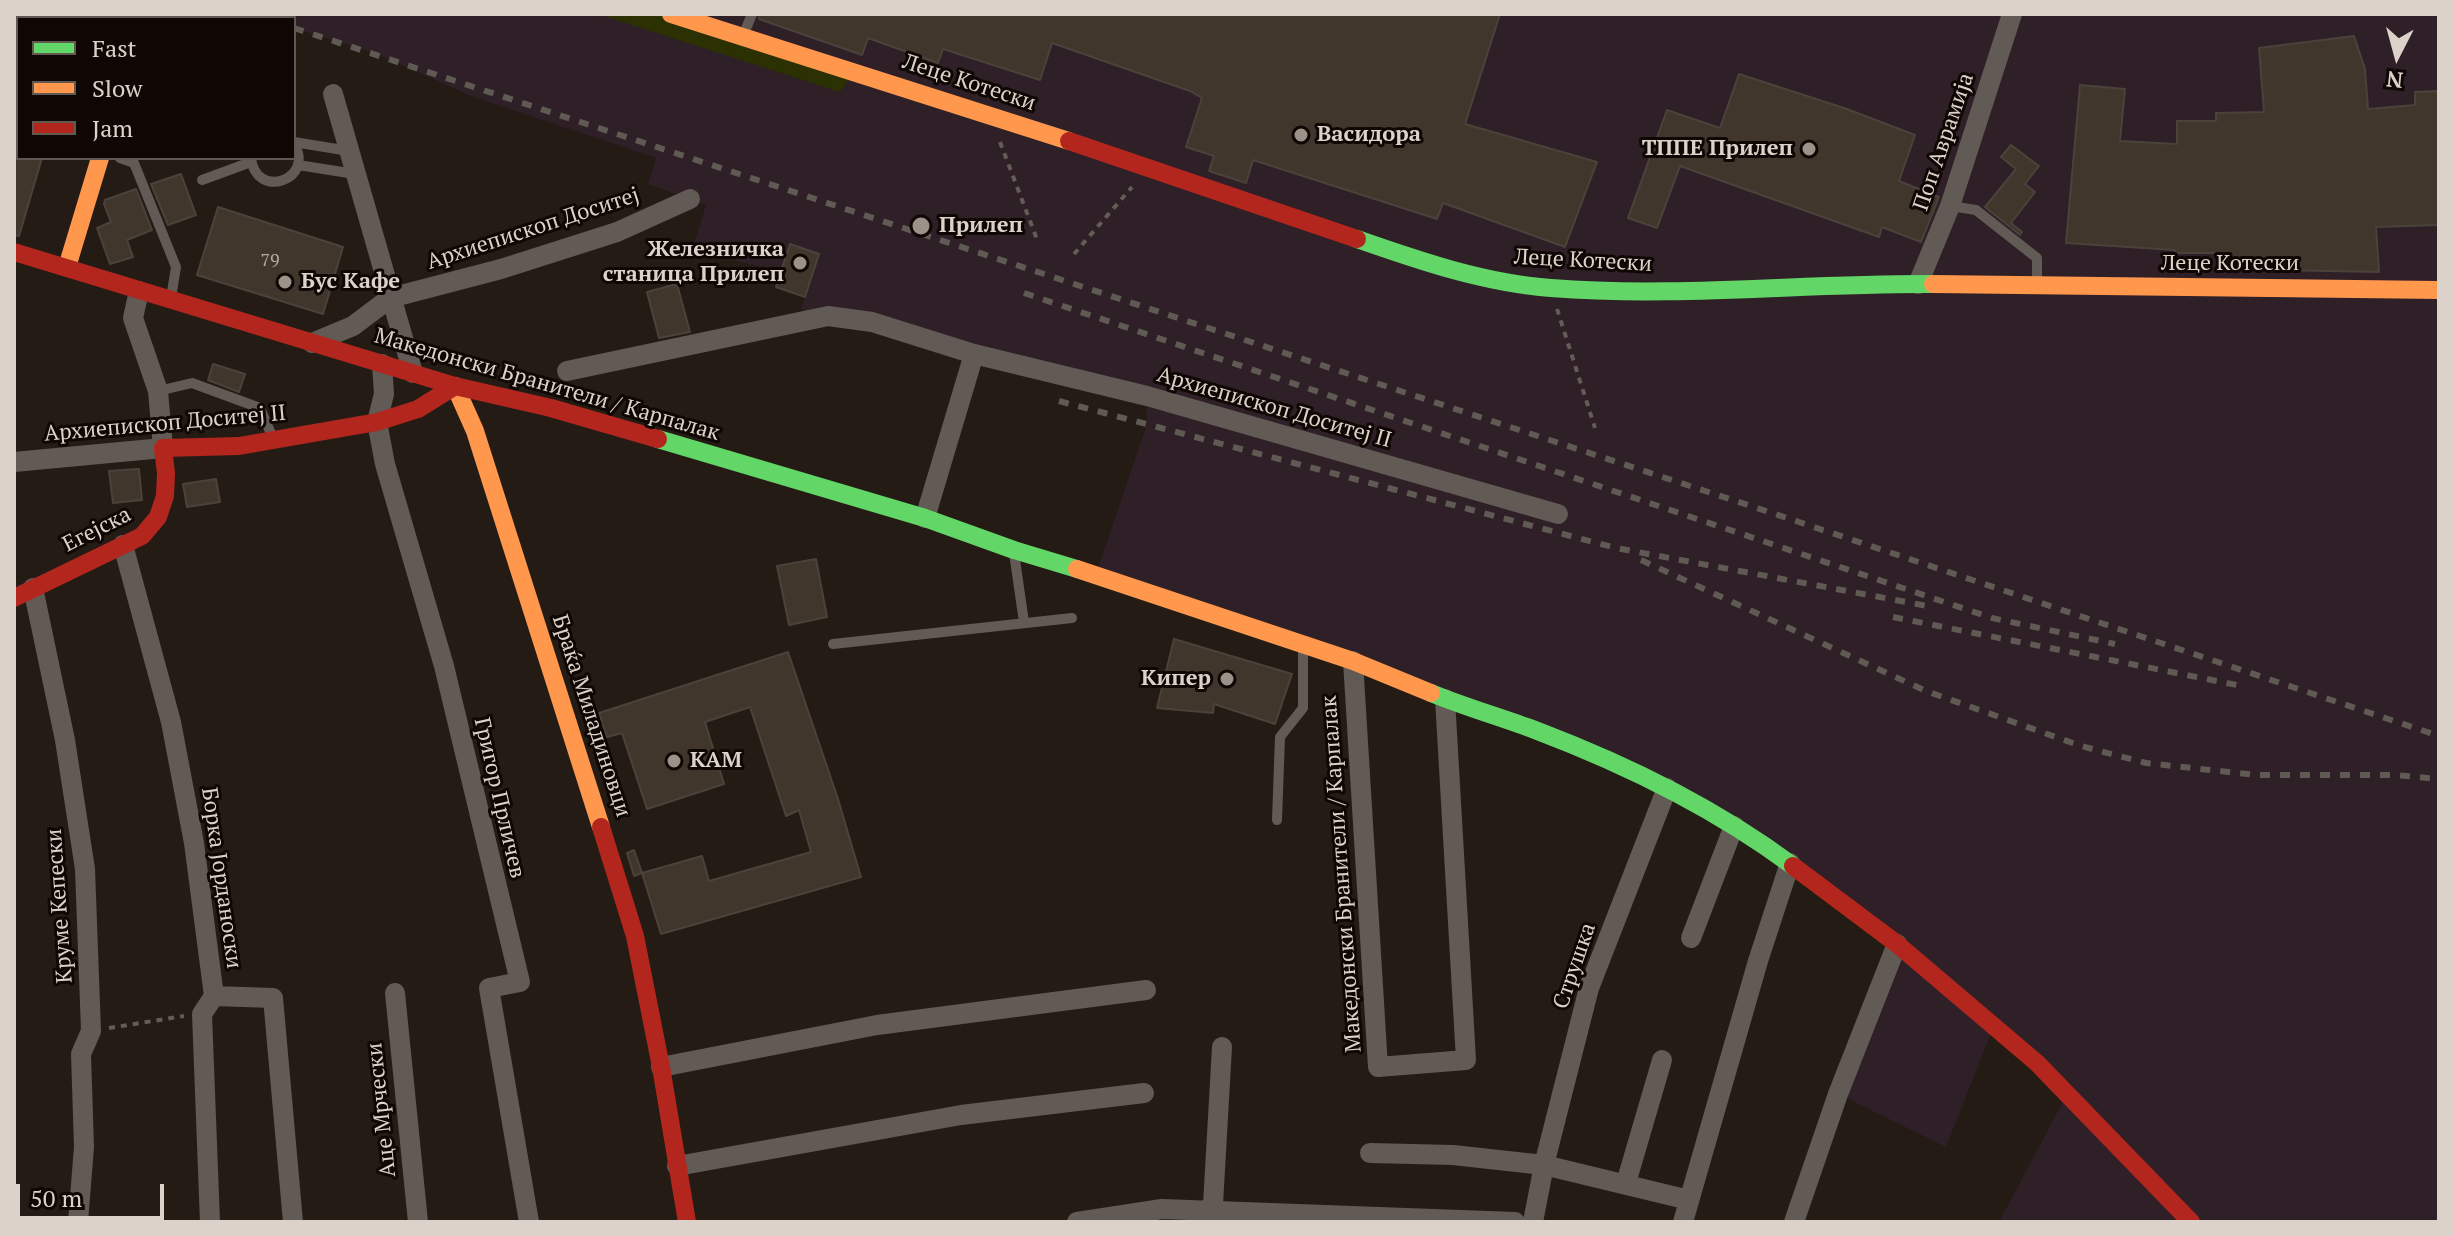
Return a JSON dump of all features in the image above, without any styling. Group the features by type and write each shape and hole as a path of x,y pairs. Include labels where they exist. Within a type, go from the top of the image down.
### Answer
{"main road":[{"name":"Леце Котески","path":"671,14 990,114 1438,267 1550,288 1648,290 1918,284 2439,290"},
{"path":"67,267 99,160"},
{"name":"Македонски Бранители / Карпалак","path":"14,252 455,386 551,408 925,518 1353,661 1445,699 1535,730 1667,788 1734,826 1790,863 1897,944 2037,1063 2191,1222"},
{"name":"Архиепископ Доситеј II","path":"163,448 239,446 377,422 418,409 455,386"},
{"name":"Браќа Миладиновци","path":"455,386 475,431 635,936 687,1222"},
{"name":"Егејска","path":"23,593 142,536 155,525 164,504 168,478 163,448"}],"street":[{"name":"Поп Аврамија","path":"1918,284 1950,206 2012,14"},
{"path":"333,94 413,373"},
{"name":"Архиепископ Доситеј","path":"312,343 353,326 390,298 501,269 617,232 690,199"},
{"name":"Егејска","path":"139,291 133,318 158,391 163,448"},
{"name":"Архиепископ Доситеј II","path":"567,371 828,316 872,322 974,354 1147,396 1558,514"},
{"path":"925,518 974,354"},
{"name":"Григор Прличев","path":"382,364 384,394 377,422 385,464 444,666 520,982 489,988 529,1222"},
{"name":"Архиепископ Доситеј II","path":"14,462 163,448"},
{"name":"Борка Јорданоски","path":"123,545 171,722 194,843 214,996 202,1014"},
{"name":"Круме Кепески","path":"23,593 65,740 85,869 91,1031 81,1054 84,1147 78,1222"},
{"name":"Македонски Бранители / Карпалак","path":"1353,661 1378,1067 1466,1060 1445,699"},
{"name":"Струшка","path":"1533,1222 1544,1165 1589,988 1667,788"},
{"path":"1691,938 1734,826"},
{"path":"1683,1222 1758,961 1790,863"},
{"path":"1794,1222 1838,1094 1897,944"},
{"path":"661,1067 877,1025 1146,990"},
{"name":"Аце Мрчески","path":"395,993 418,1222"},
{"path":"214,996 273,998 293,1222"},
{"path":"202,1014 210,1222"},
{"path":"1212,1217 1222,1047"},
{"path":"1626,1183 1662,1060"},
{"path":"677,1166 961,1115 1144,1093"},
{"path":"1370,1153 1453,1155 1544,1165 1689,1200"},
{"path":"1077,1222 1162,1209 1212,1217 1515,1222"}],"lane":[{"path":"742,38 752,14"},
{"path":"296,143 349,151"},
{"path":"202,180 251,160 258,176 273,182 288,178 298,165 296,149"},
{"path":"126,160 134,163 176,267 171,300"},
{"path":"298,165 355,174"},
{"path":"1950,206 1976,210 2037,258 2036,287"},
{"path":"158,391 192,383 260,408 274,440"},
{"path":"1014,550 1024,622"},
{"path":"833,644 1072,618"},
{"name":"Македонски Бранители / Карпалак","path":"1277,820 1280,737 1303,708 1303,644"}],"path":[{"path":"990,114 1038,242"},
{"path":"1074,254 1149,167"},
{"path":"1550,288 1595,428"},
{"path":"91,1031 202,1014"}],"shaded area":[{"path":"248,14 2439,14 2439,1222 1999,1222 2067,1094 1994,1026 1946,1147 1838,1094 1897,944 1667,788 1096,574 1147,424 1147,396 801,309 819,254 790,245 781,272 734,260 737,250 717,244 713,255 692,251 706,205 648,184 656,158 476,98 377,54 296,29 296,16"}],"green space":[{"path":"598,14 671,14 854,71 840,92"}],"building":[{"path":"760,14 1500,14 1465,124 1597,162 1565,247 1443,203 1437,219 1253,160 1246,183 1209,171 1214,156 1186,147 1202,98 1190,91 1052,43 1040,80 943,49 938,63 868,38 862,55 759,19"},
{"path":"2354,36 2365,69 2368,109 2415,105 2415,92 2439,91 2439,225 2376,227 2379,272 2276,270 2276,262 2227,263 2227,253 2175,253 2175,250 2066,243 2080,85 2125,89 2120,141 2177,144 2177,121 2216,121 2216,113 2264,112 2259,48"},
{"path":"1739,74 1915,135 1899,181 1939,197 1921,242 1882,227 1879,237 1680,166 1657,228 1628,218 1667,110 1720,128"},
{"path":"2011,145 2039,166 2025,184 2035,192 2011,223 2022,232 2020,235 1985,207 2016,169 2001,157"},
{"path":"14,158 41,160 19,236 14,235"},
{"path":"181,174 196,215 168,225 151,184"},
{"path":"136,189 152,230 127,240 133,257 110,264 97,228 111,222 105,200"},
{"path":"218,207 343,247 323,314 197,275"},
{"name":"Железничка станица Прилеп","path":"790,244 819,254 805,297 776,287"},
{"path":"677,284 690,332 659,338 647,292"},
{"path":"213,364 245,374 239,392 208,380"},
{"path":"139,469 142,500 113,503 109,471"},
{"path":"216,479 220,502 187,507 183,484"},
{"path":"816,559 827,617 789,625 777,566"},
{"name":"Кипер","path":"1174,639 1292,674 1275,724 1214,704 1213,713 1157,708"},
{"path":"788,652 861,877 661,934 642,873 702,856 709,881 811,852 799,810 786,816 750,707 705,722 724,784 647,809 622,733 607,737 599,713"},
{"path":"634,850 642,873 634,876 627,853"}],"railway":[{"path":"248,14 254,16"},
{"path":"296,29 1754,507 2439,736"},
{"path":"1024,293 1992,618 2115,644"},
{"path":"1059,401 1616,548 1933,607"},
{"path":"1641,560 1926,691 2081,746 2146,763 2256,775 2395,775 2439,779"},
{"path":"1893,617 2242,686"}],"traffic: fast":[{"path":"1357,239 1477,276 1551,288 1694,291 1933,284"},
{"path":"658,439 925,518 1077,569"},
{"path":"1431,693 1535,730 1636,773 1701,806 1793,866"}],"traffic: slow":[{"path":"671,14 1069,141"},
{"path":"67,267 99,160"},
{"path":"1933,284 2439,290"},
{"path":"455,386 475,431 601,827"},
{"path":"1077,569 1353,661 1431,693"}],"traffic: jam":[{"path":"1069,141 1357,239"},
{"path":"14,252 455,386 551,408 658,439"},
{"path":"14,598 142,536 158,517 165,496 163,448 239,446 377,422 418,409 455,386"},
{"path":"601,827 635,936 687,1222"},
{"path":"1793,866 1897,944 2037,1063 2191,1222"}],"place":[{"name":"Васидора","path":"1301,135"},
{"name":"ТППЕ Прилеп","path":"1809,149"},
{"name":"Прилеп","path":"921,226"},
{"name":"Железничка станица Прилеп","path":"800,263"},
{"name":"Бус Кафе","path":"285,282"},
{"name":"Кипер","path":"1227,679"},
{"name":"КАМ","path":"674,761"}]}
